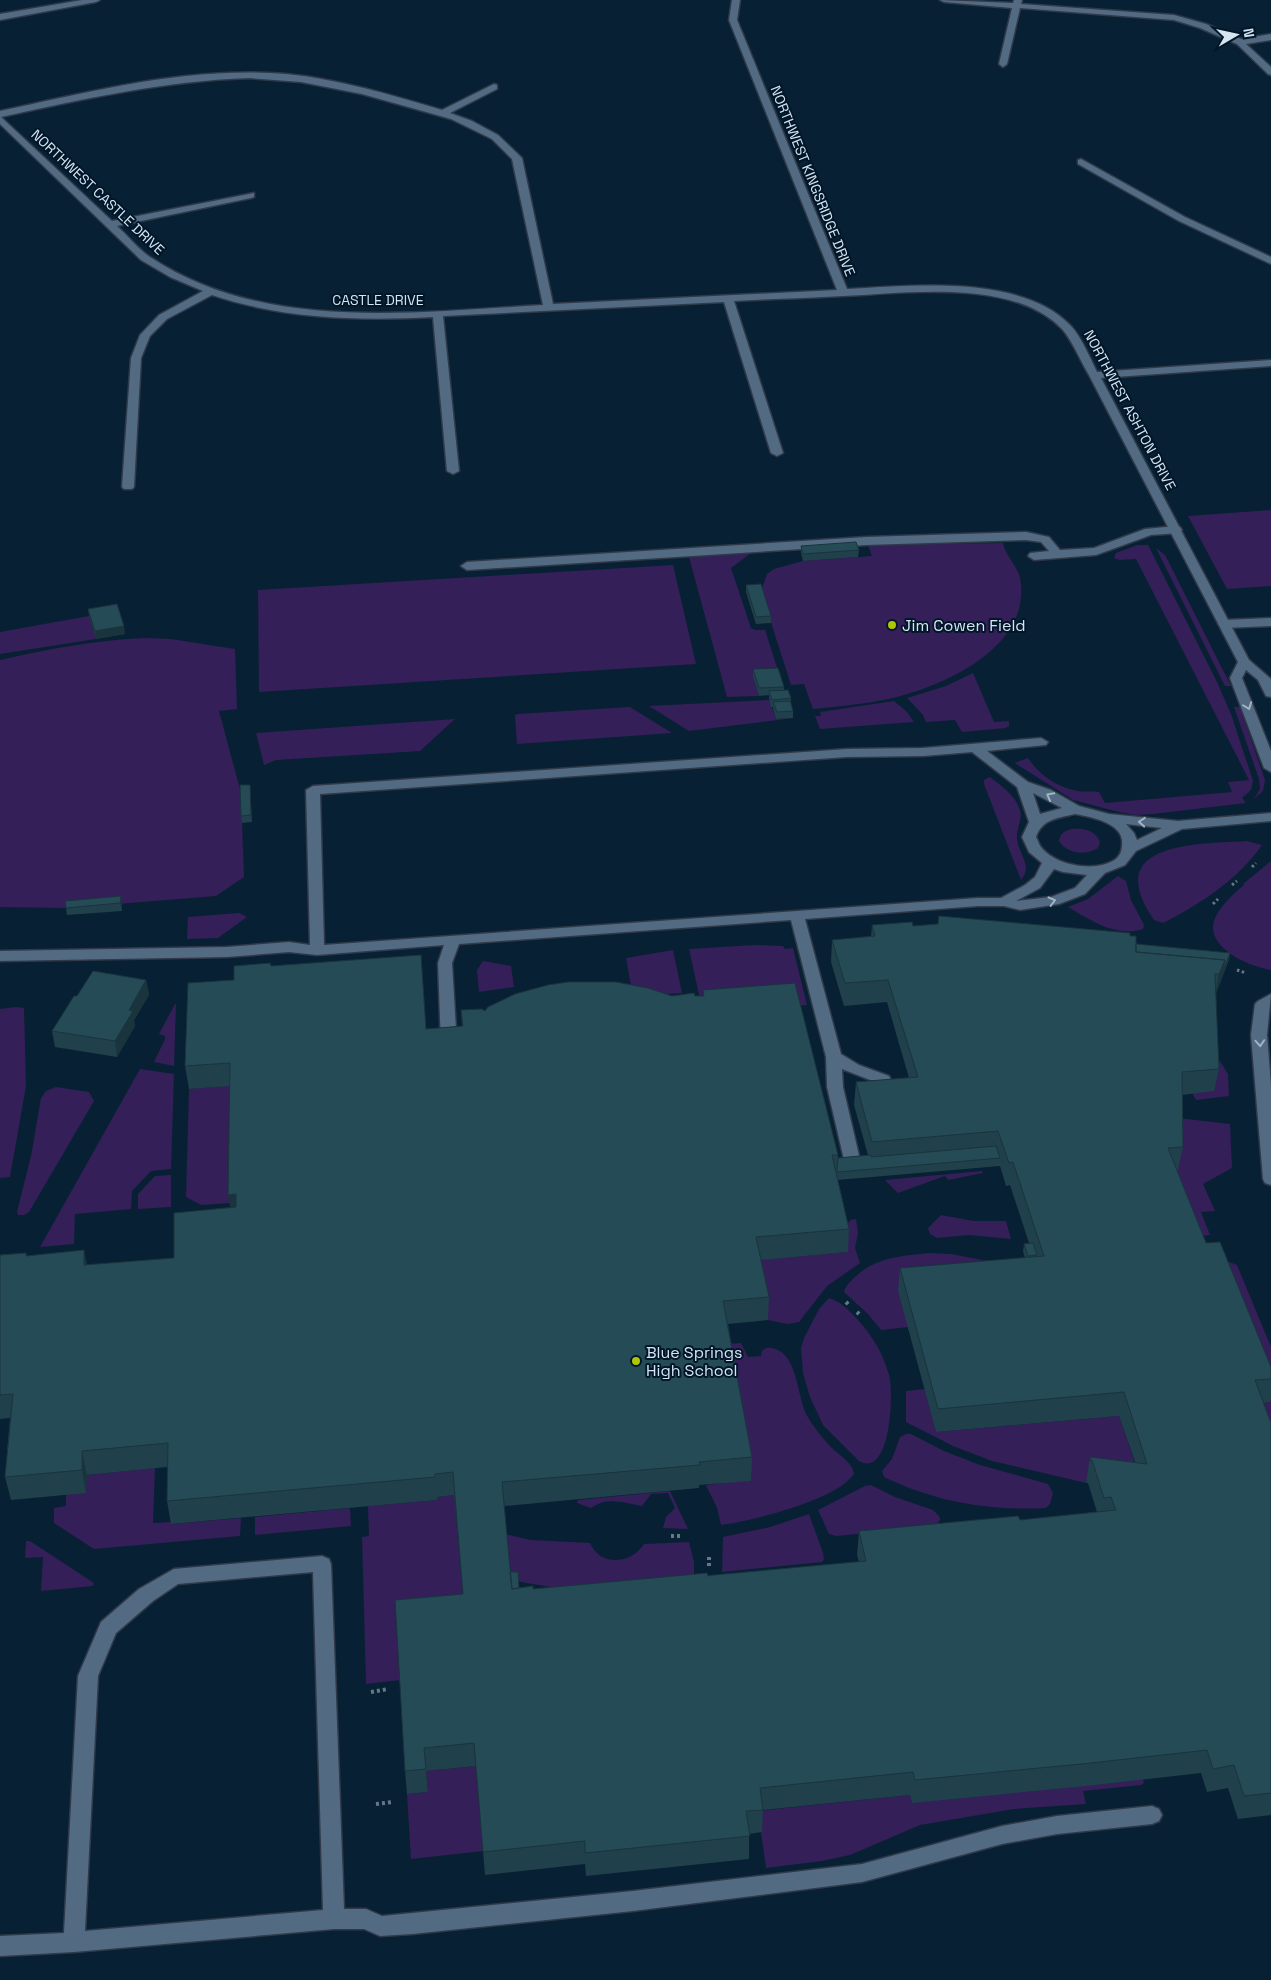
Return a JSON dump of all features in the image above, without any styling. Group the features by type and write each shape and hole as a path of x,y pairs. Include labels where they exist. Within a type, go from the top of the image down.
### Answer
{"street":[{"path":"0,17 96,0"},
{"name":"NORTHWEST KINGSRIDGE DRIVE","path":"549,308 843,293 733,20 736,0"},
{"path":"944,0 1017,3 1174,18 1203,26 1240,42 1271,72"},
{"path":"1003,64 1017,3"},
{"path":"1240,42 1271,37"},
{"path":"0,114 151,83 217,76 253,75 314,80 443,113 489,131 507,144 517,158 549,308"},
{"path":"443,113 494,87"},
{"name":"NORTHWEST CASTLE DRIVE","path":"0,119 145,258 172,276 209,292"},
{"path":"1081,162 1182,220 1271,261"},
{"path":"111,224 251,195"},
{"name":"NORTHWEST ASHTON DRIVE","path":"843,293 929,288 964,289 996,294 1029,304 1049,314 1067,328 1094,375 1244,662 1264,678 1271,693"},
{"path":"128,487 136,358 145,335 163,317 209,292"},
{"name":"CASTLE DRIVE","path":"209,292 251,303 302,312 388,316 549,308"},
{"path":"728,299 777,453"},
{"path":"438,314 453,471"},
{"path":"1094,375 1271,363"},
{"path":"1034,556 1096,551 1149,532 1176,530"},
{"path":"467,566 866,540 1026,536 1040,537 1048,540 1057,554"},
{"path":"1224,624 1271,622"},
{"path":"1244,662 1236,678 1271,768"},
{"path":"317,950 313,790 847,753 923,752 1041,742"},
{"path":"975,748 1023,785 1046,793 1075,810 1107,817 1178,825 1271,817"},
{"path":"1023,785 1036,822"},
{"path":"1075,810 1053,814 1036,822 1030,830 1028,838 1031,847 1038,856 1049,863 1076,871 1100,870 1121,862 1127,856 1130,840 1125,831 1107,817"},
{"path":"1130,848 1178,825"},
{"path":"1004,902 1013,895 1038,884 1045,874 1049,863"},
{"path":"0,956 227,952 289,947 317,950 978,902 1004,902 1024,906 1065,897 1080,891 1100,870"},
{"path":"796,916 834,1057 835,1087 853,1164"},
{"path":"449,1050 445,963 453,940"},
{"path":"1271,999 1263,1004 1259,1035 1271,1179"},
{"path":"834,1057 854,1070 883,1080"},
{"path":"74,1942 88,1676 108,1628 146,1595 174,1577 322,1564 334,1919"},
{"path":"0,1946 74,1942 334,1919 366,1919 380,1926 412,1924 813,1880 862,1873 1002,1835 1057,1825 1152,1815"}],"path":[{"path":"1252,867 1256,863"},
{"path":"1232,885 1237,881"},
{"path":"1213,904 1218,899"},
{"path":"1237,970 1246,973"},
{"path":"671,1536 680,1536"},
{"path":"709,1558 709,1568"},
{"path":"370,1692 388,1689"},
{"path":"376,1804 393,1802"}],"shaded area":[{"path":"1271,510 1271,586 1227,589 1188,516"},
{"name":"Jim Cowen Field","path":"1003,543 1020,578 1019,609 1009,631 992,650 971,666 921,690 873,702 836,707 813,709 804,684 791,685 761,591 767,574 774,569 803,561 872,556 868,545"},
{"path":"1137,545 1148,545 1217,682 1231,714 1253,781 1251,790 1242,798 1246,803 1136,815 1073,800 1015,763 1028,758 1043,775 1056,784 1078,791 1099,792 1105,803 1232,792 1228,782 1249,780 1136,559 1119,560 1114,558 1116,553"},
{"path":"1156,548 1165,555 1231,686 1225,686"},
{"path":"751,553 731,568 751,628 765,630 784,689 753,677 759,696 727,697 689,557"},
{"path":"673,565 696,664 259,692 258,590"},
{"path":"89,616 96,639 0,654 0,632"},
{"path":"145,638 171,639 235,649 237,709 219,711 241,793 244,877 216,896 67,908 0,907 0,660 72,646"},
{"path":"973,673 994,722 1009,721 1009,726 1006,728 962,732 955,720 926,722 923,715 907,698 946,686"},
{"path":"769,700 776,719 793,718 689,731 649,706"},
{"path":"894,701 907,712 914,722 820,729 815,716 821,716 820,712"},
{"path":"630,707 672,733 517,744 515,715 518,714"},
{"path":"1234,707 1240,707 1265,780 1263,791 1254,799 1260,789 1259,779"},
{"path":"455,719 420,751 276,760 264,765 256,733"},
{"path":"990,777 1006,789 1020,810 1021,815 1017,839 1026,865 1026,870 1021,880 984,784 984,780"},
{"path":"1071,829 1092,832 1100,842 1098,848 1082,853 1067,849 1059,841 1060,836"},
{"path":"1247,841 1262,845 1230,880 1191,908 1163,923 1154,920 1140,894 1139,875 1147,862 1162,852 1181,847"},
{"path":"1271,861 1271,970 1254,966 1235,957 1220,944 1215,937 1213,928 1216,916 1224,904 1243,884"},
{"path":"1118,876 1126,881 1131,900 1144,925 1143,929 1123,931 1114,929 1095,922 1068,907 1088,899"},
{"path":"239,913 247,917 218,938 187,939 188,917"},
{"path":"755,945 783,946 785,949 793,948 807,1005 703,1013 689,949"},
{"path":"673,950 682,993 650,995 632,991 626,958"},
{"path":"483,961 511,966 514,987 479,992 477,970"},
{"path":"175,1004 174,1066 154,1062 165,1039 165,1036 159,1034"},
{"path":"24,1008 26,1086 10,1177 0,1178 0,1009"},
{"path":"1216,1055 1228,1074 1229,1096 1196,1100 1192,1093"},
{"path":"140,1069 174,1074 171,1169 151,1171 132,1191 131,1209 75,1214 74,1244 40,1247"},
{"path":"233,1085 232,1203 201,1205 186,1197 189,1089"},
{"path":"56,1087 89,1092 94,1101 29,1212 24,1215 18,1215 17,1212 31,1156 41,1098 46,1091"},
{"path":"1178,1118 1230,1124 1232,1168 1203,1184 1215,1211 1201,1212 1210,1235 1190,1237 1164,1171"},
{"path":"982,1171 983,1173 948,1180 945,1176 898,1193 885,1180"},
{"path":"171,1175 171,1207 138,1209 138,1194 155,1176"},
{"path":"941,1215 974,1221 1006,1221 1011,1239 969,1235 937,1238 930,1234 928,1228"},
{"path":"856,1219 858,1233 855,1248 860,1263 827,1286 799,1322 788,1324 768,1320 755,1260 847,1252 840,1223"},
{"path":"929,1253 951,1254 993,1262 908,1327 881,1330 868,1314 844,1292 855,1277 872,1265 881,1261 909,1255"},
{"path":"1224,1260 1237,1265 1271,1347 1271,1435 1259,1403 1270,1402"},
{"path":"829,1298 837,1301 848,1310 867,1331 880,1352 889,1375 891,1398 888,1431 878,1458 870,1463 859,1461 823,1425 810,1397 803,1373 801,1348 804,1338 819,1309"},
{"path":"741,1343 748,1357 761,1356 765,1348 772,1348 780,1351 787,1357 795,1375 806,1414 826,1442 851,1466 854,1474 845,1483 813,1501 772,1514 721,1525 717,1508 706,1485 751,1480 726,1344"},
{"path":"925,1389 936,1432 1119,1416 1143,1487 1086,1480 1086,1483 992,1461 953,1446 906,1422 906,1391"},
{"path":"911,1434 944,1451 980,1465 1048,1484 1053,1493 1050,1504 1046,1508 1025,1509 963,1503 923,1493 884,1477 882,1471 892,1459 900,1437"},
{"path":"155,1468 153,1523 171,1522 171,1524 241,1518 240,1536 94,1549 54,1523 54,1508 66,1506 66,1495 87,1475"},
{"path":"871,1485 895,1497 933,1510 940,1520 936,1526 837,1536 829,1534 818,1510 865,1486"},
{"path":"670,1491 688,1529 663,1528 666,1517 675,1508 668,1493 651,1494 642,1506 610,1501 597,1504 591,1508 577,1503 578,1500"},
{"path":"454,1495 465,1617 400,1680 366,1684 362,1537 369,1536 368,1506 437,1500 437,1497"},
{"path":"350,1508 351,1526 255,1535 255,1517"},
{"path":"809,1514 823,1553 824,1559 822,1562 722,1572 723,1537 770,1527"},
{"path":"505,1534 530,1540 590,1543 601,1556 616,1560 632,1556 644,1544 689,1542 694,1562 694,1577 556,1588 510,1580"},
{"path":"26,1541 30,1541 94,1583 93,1586 41,1591 43,1557 25,1558"},
{"path":"476,1766 483,1851 411,1859 407,1794 428,1792 426,1771"},
{"path":"1143,1779 1144,1783 1141,1785 1083,1791 1086,1804 1014,1809 920,1825 850,1855 822,1861 766,1868 758,1811 910,1795 912,1802"}],"building":[{"path":"856,542 859,550 803,554 801,546"},
{"path":"761,584 771,616 756,617 746,585"},
{"path":"117,604 124,626 95,631 88,609"},
{"path":"778,668 784,687 759,688 753,669"},
{"path":"788,690 791,698 772,700 769,691"},
{"path":"790,701 793,711 777,712 773,702"},
{"path":"240,785 250,785 251,815 241,816"},
{"path":"121,896 120,903 66,908 65,901"},
{"name":"Blue Springs High School","path":"939,916 1130,933 1130,936 1136,936 1136,952 1225,960 1219,974 1215,974 1219,1069 1182,1072 1183,1147 1168,1148 1206,1243 1220,1242 1271,1367 1271,1379 1255,1380 1271,1423 1271,1793 1244,1796 1234,1765 1213,1769 1207,1750 915,1780 913,1772 760,1788 763,1810 746,1811 750,1836 585,1853 585,1841 483,1852 474,1743 424,1748 426,1769 405,1771 395,1600 463,1594 453,1472 435,1474 435,1477 167,1501 168,1443 82,1451 82,1470 5,1477 13,1394 0,1395 0,1255 26,1253 26,1256 84,1250 84,1265 174,1258 174,1213 236,1207 236,1194 228,1195 230,1063 185,1066 188,983 234,980 234,966 270,963 271,966 421,955 426,1029 463,1026 461,1010 482,1009 485,1011 488,1007 515,994 568,982 616,982 648,988 672,996 694,993 695,996 704,996 703,990 795,983 838,1155 832,1155 849,1229 756,1237 769,1297 723,1301 752,1457 699,1462 700,1465 502,1482 512,1589 533,1586 533,1589 707,1573 708,1576 866,1561 859,1531 1018,1516 1020,1520 1116,1510 1111,1497 1104,1498 1090,1457 1147,1464 1124,1392 938,1409 900,1268 1044,1256 1013,1162 1009,1163 998,1131 872,1142 856,1082 918,1077 888,980 845,983 832,940 875,936 872,925 912,922 913,926 938,924"},
{"path":"1136,944 1230,953 1222,974 1225,960 1136,952"},
{"path":"93,971 146,980 129,1010 133,1011 115,1041 52,1031 74,996 77,996"},
{"path":"996,1146 1000,1158 838,1172 837,1170 838,1158 871,1155 871,1157"},
{"path":"1033,1243 1037,1255 1028,1256 1024,1244"},
{"path":"510,1572 518,1572 519,1588 512,1589"}],"place":[{"name":"Jim Cowen Field","path":"892,625"},
{"name":"Blue Springs High School","path":"636,1361"}]}
